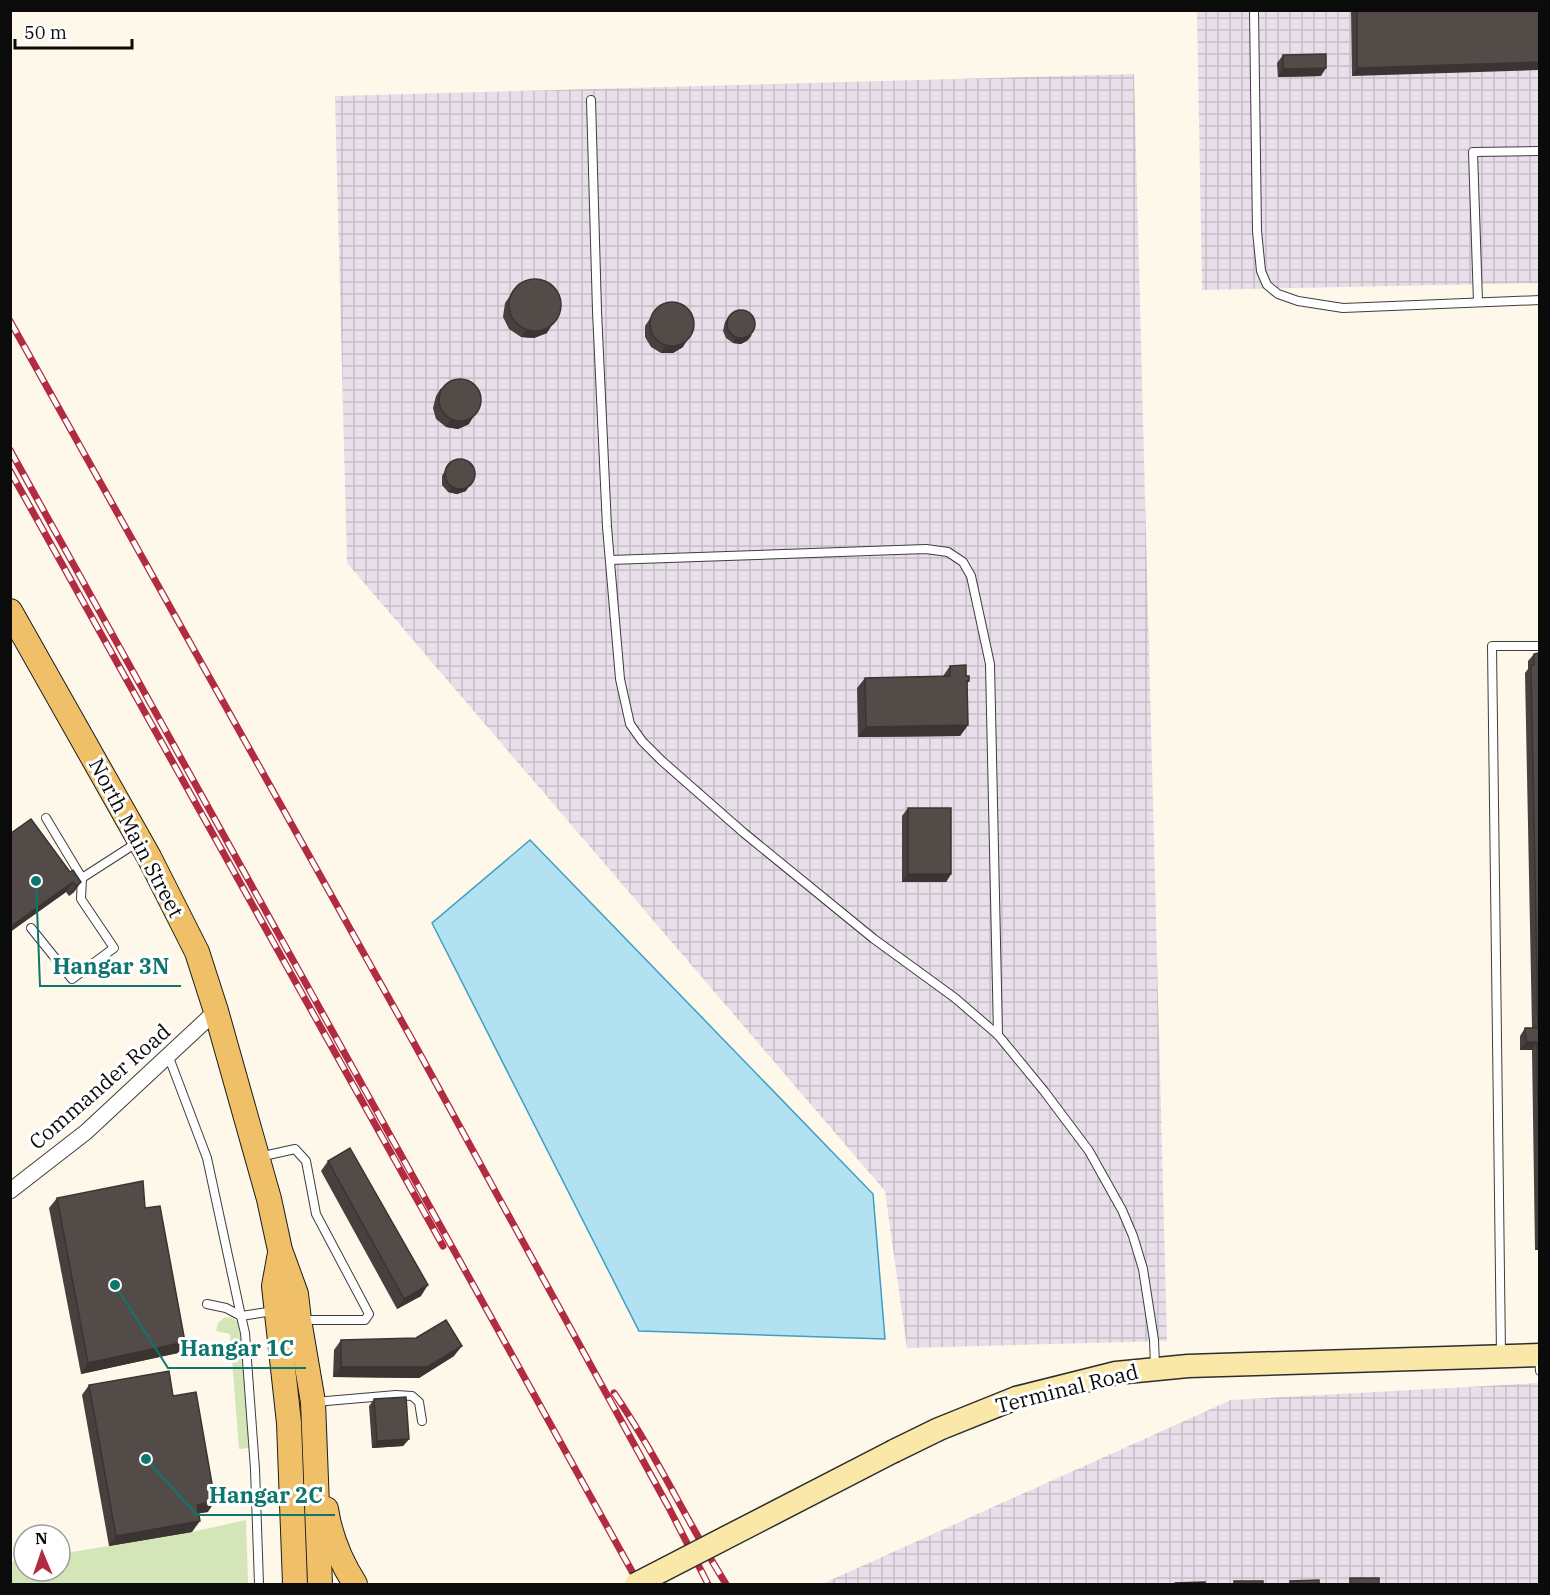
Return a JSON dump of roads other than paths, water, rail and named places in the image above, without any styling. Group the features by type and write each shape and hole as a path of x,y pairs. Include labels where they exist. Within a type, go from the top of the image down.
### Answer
{"main road":[{"name":"North Main Street","path":"10,611 139,841 196,952 216,1011 257,1157 280,1250 296,1294 313,1402 320,1584"},
{"name":"North Main Street","path":"280,1250 274,1287 289,1424 295,1584"},
{"name":"Terminal Road","path":"636,1584 894,1451 949,1425 1016,1398 1116,1373 1155,1368 1539,1355"},
{"path":"313,1402 327,1520 342,1560 355,1584"}],"street":[{"name":"Commander Road","path":"10,1191 86,1132 216,1011"}],"lane":[{"path":"1254,10 1257,231 1261,271 1267,285 1278,294 1298,301 1343,308 1539,300"},
{"path":"591,100 597,311 610,560 620,680 630,724 642,741 662,761 744,833 874,939 955,998 998,1035 1044,1091 1089,1151 1122,1210 1133,1236 1143,1269 1154,1340 1155,1368"},
{"path":"1478,302 1473,152 1539,150"},
{"path":"610,560 926,549 948,552 963,562 971,576 990,664 998,1035"},
{"path":"1501,1356 1492,646 1539,646"},
{"path":"30,928 72,979 114,948 81,899 82,878 46,818"},
{"path":"82,878 139,841"},
{"path":"168,1056 207,1158 245,1333 250,1377 259,1584"},
{"path":"207,1304 226,1308 241,1316 277,1311 299,1320 365,1320 369,1314 316,1214 306,1161 295,1149 257,1157"},
{"path":"1539,1355 1539,1371"},
{"path":"313,1402 356,1397 412,1396 419,1402 422,1421"}],"water":[{"path":"530,840 873,1194 885,1339 639,1331 432,923"}],"railway":[{"path":"10,321 415,1045 669,1508 708,1584"},
{"path":"10,450 639,1584"},
{"path":"10,471 443,1246"},
{"path":"614,1393 644,1440 726,1584"}],"place":[{"name":"Hangar 3N","path":"36,881"},
{"name":"Hangar 1C","path":"115,1285"},
{"name":"Hangar 2C","path":"146,1459"}]}
